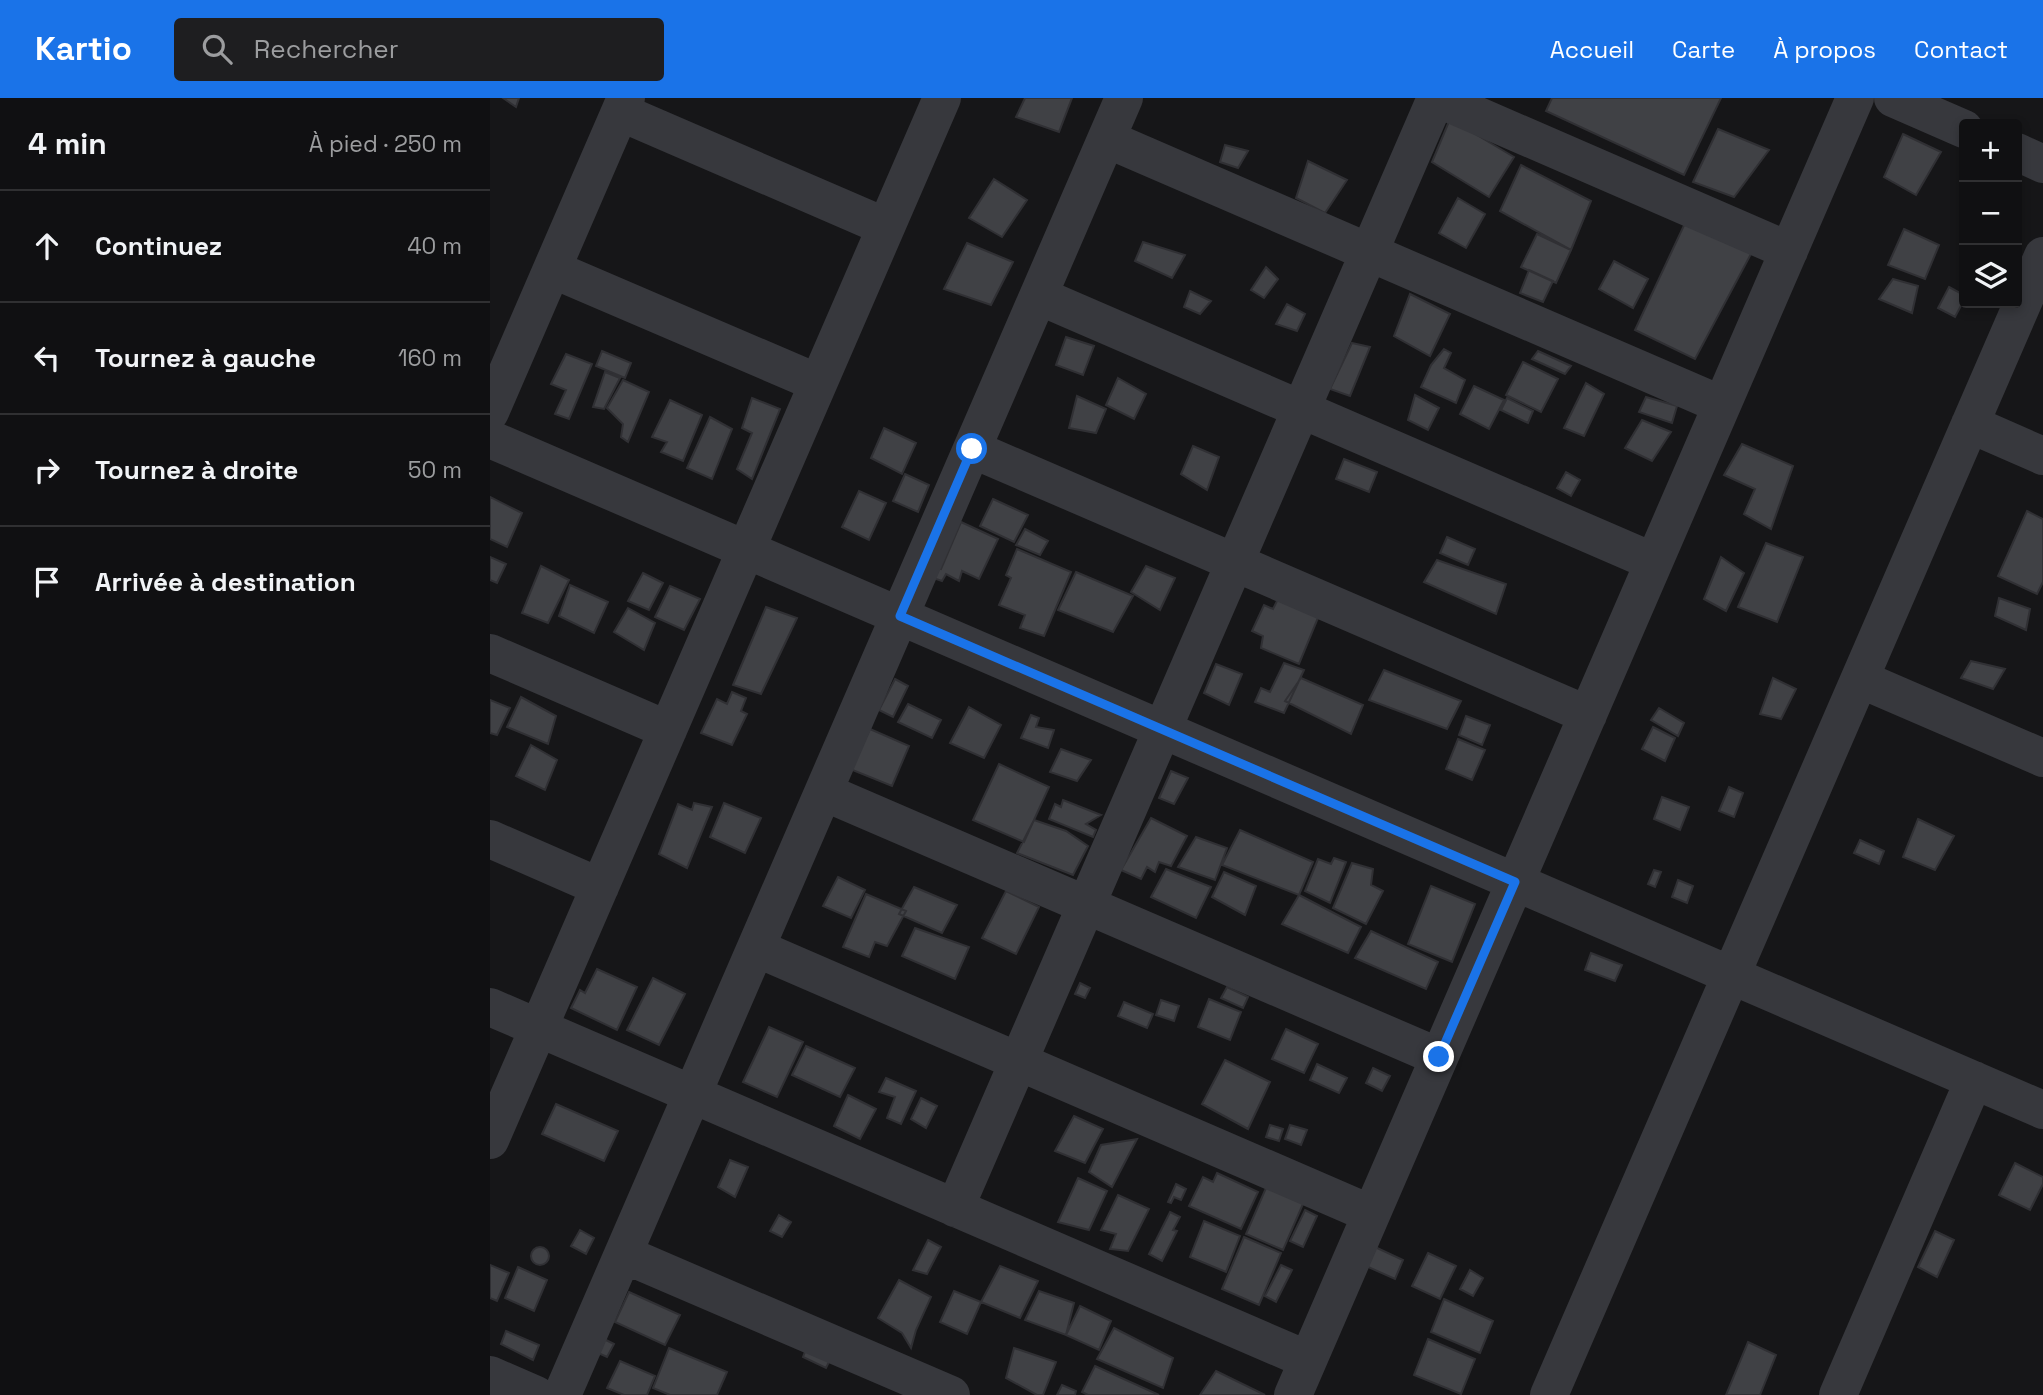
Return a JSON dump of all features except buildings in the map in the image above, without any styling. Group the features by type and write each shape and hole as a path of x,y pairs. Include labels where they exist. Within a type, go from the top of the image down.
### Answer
{"street":[{"path":"490,1140 942,98"},
{"path":"562,1395 1124,98"},
{"path":"955,1208 1436,98 1789,251"},
{"path":"1293,1395 1855,98"},
{"path":"1893,98 1959,127"},
{"path":"490,412 623,105 886,227"},
{"path":"1107,139 1722,405"},
{"path":"2022,154 2043,164"},
{"path":"1549,1395 2043,256"},
{"path":"552,269 818,383"},
{"path":"1039,296 1654,562"},
{"path":"1970,424 2043,456"},
{"path":"490,439 2043,1110"},
{"path":"972,449 1588,715"},
{"path":"490,653 668,730"},
{"path":"1860,679 2043,758"},
{"path":"824,792 1439,1057"},
{"path":"490,839 600,887"},
{"path":"756,948 1371,1214"},
{"path":"490,1006 1308,1360"},
{"path":"1838,1395 1974,1080"},
{"path":"623,1254 951,1395"},
{"path":"490,1375 536,1395"}],"route":[{"path":"972,449 900,616 1515,882 1439,1057"}]}
